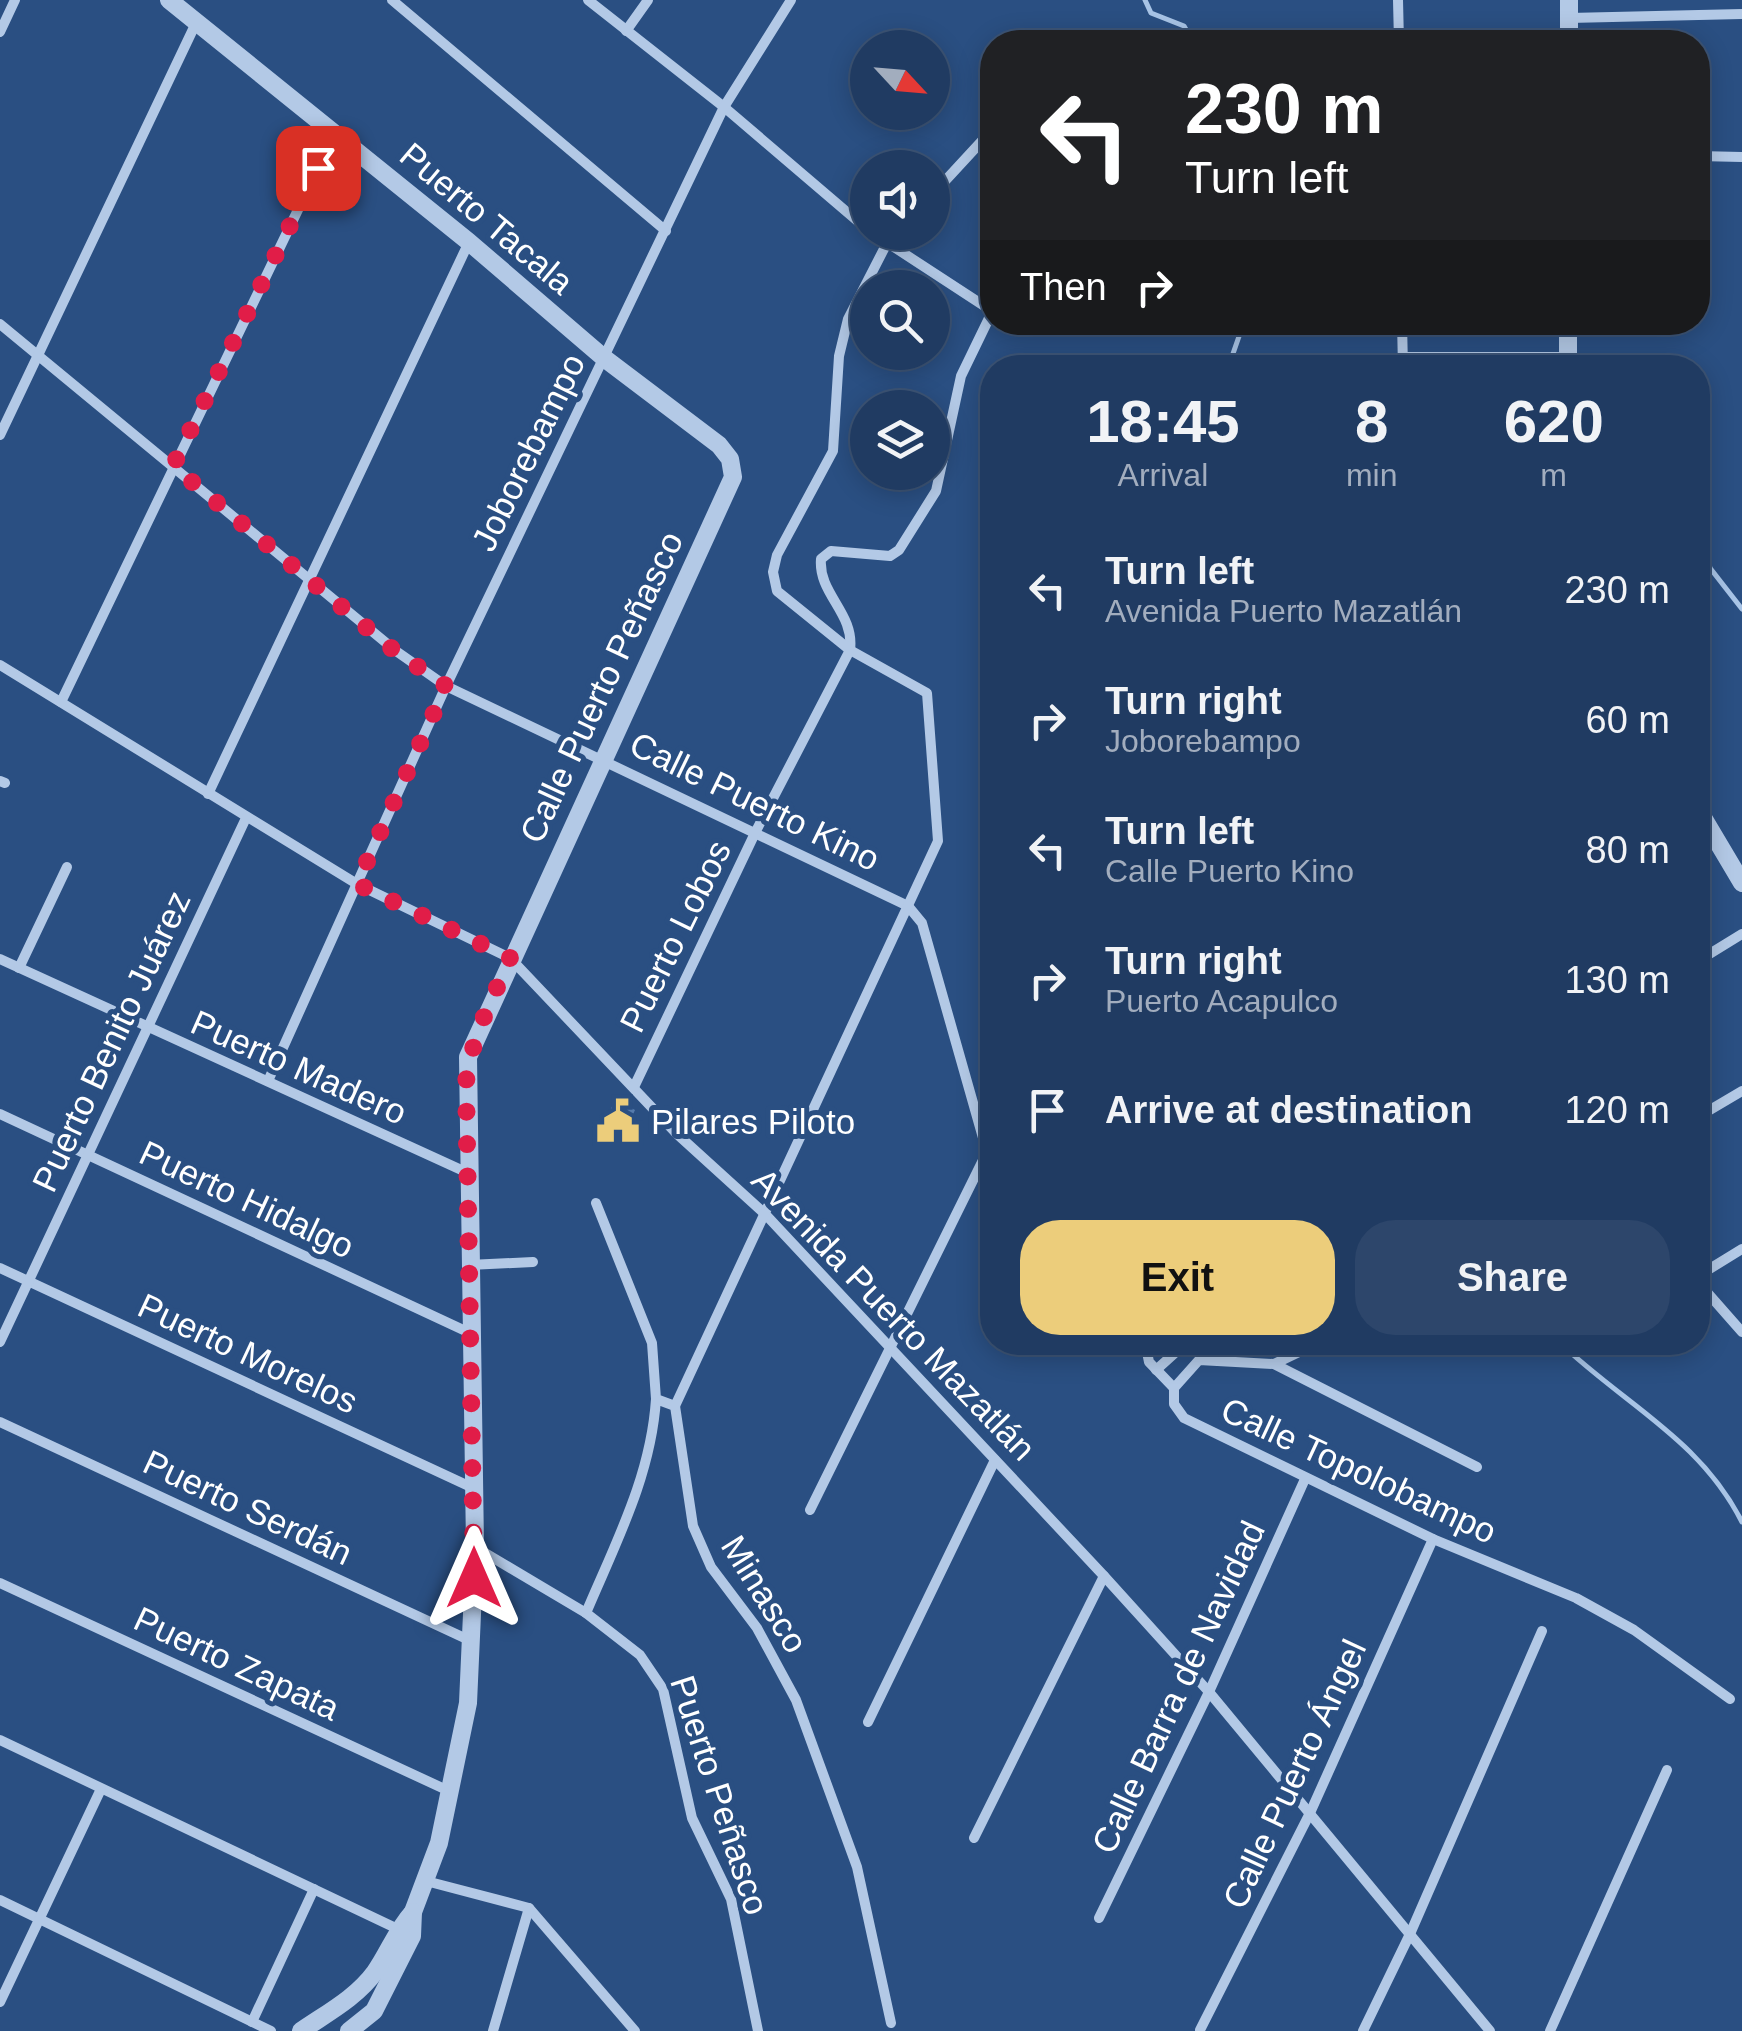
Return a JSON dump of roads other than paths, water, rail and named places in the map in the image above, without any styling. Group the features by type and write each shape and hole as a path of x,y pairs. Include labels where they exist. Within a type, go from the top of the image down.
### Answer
{"street":[{"path":"0,32 15,0"},
{"path":"392,0 666,231"},
{"path":"588,0 724,107 850,215"},
{"path":"626,31 648,0"},
{"name":"Joborebampo","path":"268,1081 446,686 724,107 791,0"},
{"path":"1398,0 1399,30"},
{"path":"0,434 38,356 185,9"},
{"name":"Puerto Tacala","path":"185,9 604,358 718,445"},
{"path":"1569,9 1742,14"},
{"path":"61,702 334,135"},
{"path":"950,176 980,143"},
{"path":"1710,157 1742,158"},
{"path":"208,794 469,242"},
{"path":"656,1398 675,1406 938,841 927,693 850,650 777,591 773,572 777,555 834,450 838,356 848,319 884,250"},
{"path":"892,250 980,305"},
{"name":"Calle Puerto Kino","path":"0,324 396,652 446,686 908,906"},
{"path":"850,650 849,620 820,574 821,559 831,551 890,556 900,550 936,491 962,376 981,335"},
{"name":"Calle Puerto Peñasco","path":"405,1933 426,1881 451,1792 468,1703 475,1547 468,1057 602,758 729,495 733,477 730,459 718,445"},
{"name":"Puerto Lobos","path":"634,1087 756,831 850,650"},
{"name":"Avenida Puerto Mazatlán","path":"0,666 357,884 510,958 677,1134 765,1214 1104,1576 1209,1692 1490,2031"},
{"name":"Puerto Benito Juárez","path":"0,1342 246,818"},
{"path":"1710,830 1742,883"},
{"path":"19,968 67,867"},
{"path":"908,906 922,924 980,1127"},
{"path":"1710,954 1742,934"},
{"name":"Puerto Madero","path":"0,959 468,1173"},
{"path":"1710,1110 1742,1090"},
{"name":"Puerto Hidalgo","path":"0,1114 472,1334"},
{"path":"810,1510 980,1166"},
{"path":"586,1613 643,1480 653,1443 656,1398 652,1343 596,1203"},
{"path":"1710,1271 1742,1249"},
{"path":"470,1265 533,1262"},
{"name":"Puerto Morelos","path":"0,1268 473,1488"},
{"path":"1710,1293 1742,1332"},
{"path":"1147,1355 1148,1362 1174,1388"},
{"path":"1156,1370 1173,1355"},
{"path":"1274,1364 1293,1355"},
{"name":"Calle Topolobampo","path":"1477,1467 1274,1364 1199,1360 1174,1388 1174,1404 1184,1418 1433,1539 1576,1598 1634,1630 1730,1698"},
{"name":"Minasco","path":"675,1406 693,1526 710,1567 757,1628 796,1700 852,1852 891,2023"},
{"name":"Puerto Serdán","path":"0,1422 472,1641"},
{"path":"868,1722 995,1460"},
{"name":"Calle Barra de Navidad","path":"1099,1918 1209,1692 1305,1479"},
{"name":"Calle Puerto Ángel","path":"1200,2030 1310,1813 1433,1539"},
{"name":"Puerto Peñasco","path":"475,1547 586,1613 640,1656 663,1688 692,1818 731,1899 758,2031"},
{"path":"974,1838 1104,1576"},
{"name":"Puerto Zapata","path":"0,1583 451,1792"},
{"path":"1363,2031 1410,1934 1542,1631"},
{"path":"0,1740 405,1933"},
{"path":"1550,2031 1667,1770"},
{"path":"0,2002 101,1789"},
{"path":"426,1881 529,1908 634,2031"},
{"path":"252,2022 314,1889"},
{"path":"0,1900 271,2031"},
{"path":"493,2031 529,1908"},
{"path":"301,2031 356,1994 405,1933"},
{"path":"349,2031 374,2011 405,1933"}],"waterway":[{"path":"1145,0 1151,13 1186,30"},
{"path":"1233,355 1239,335"},
{"path":"1710,568 1742,609"},
{"path":"1574,1355 1683,1445 1725,1493 1742,1522"}],"place":[{"name":"Pilares Piloto","path":"618,1121"}]}
